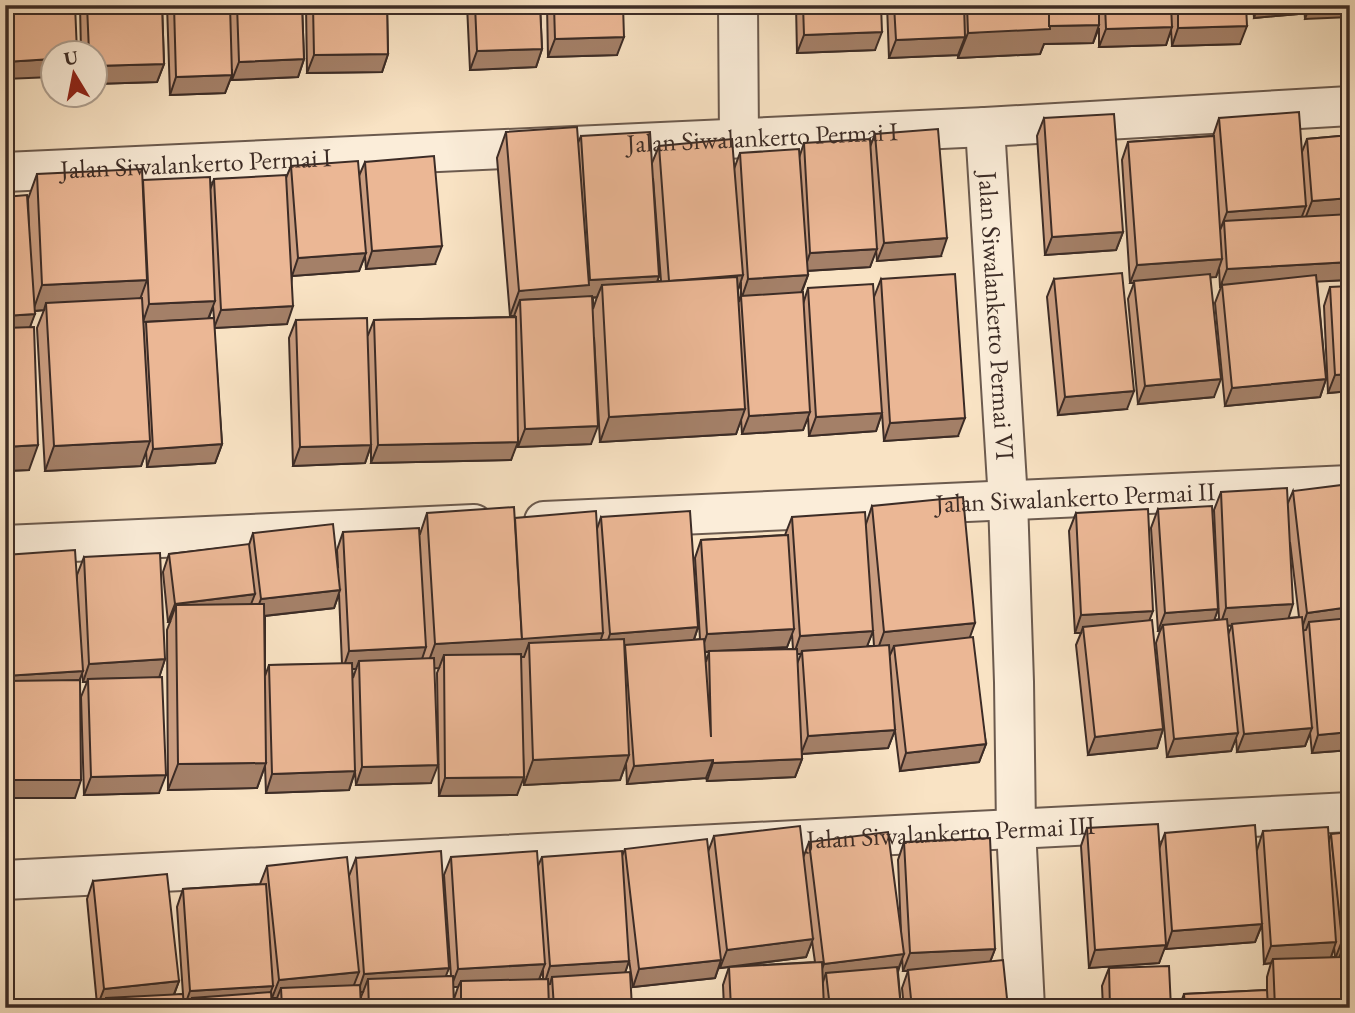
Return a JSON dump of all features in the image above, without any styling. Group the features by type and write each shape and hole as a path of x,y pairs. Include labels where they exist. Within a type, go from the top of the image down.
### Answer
{"street":[{"path":"737,5 740,138"},
{"name":"Jalan Siwalankerto Permai I","path":"5,172 985,127 1350,106"},
{"name":"Jalan Siwalankerto Permai VI","path":"985,127 1008,500 1016,828 1025,1008"},
{"name":"Jalan Siwalankerto Permai II","path":"5,545 1350,485"},
{"name":"Jalan Siwalankerto Permai III","path":"5,880 1350,812"}],"building":[{"path":"5,5 75,5 76,38 38,38 38,60 5,62"},
{"path":"87,5 162,5 164,64 108,66 108,38 88,38"},
{"path":"174,5 230,5 232,75 176,77"},
{"path":"237,5 302,5 304,59 239,62"},
{"path":"313,5 387,5 388,54 314,55"},
{"path":"475,5 540,5 542,49 477,51"},
{"path":"554,5 623,5 624,37 555,39"},
{"path":"803,5 881,5 882,32 804,35"},
{"path":"894,5 964,5 965,37 896,40"},
{"path":"967,5 1049,5 1050,29 968,33"},
{"path":"1049,5 1099,5 1099,25 1049,26"},
{"path":"1105,5 1171,5 1172,27 1106,29"},
{"path":"1178,5 1246,5 1247,26 1178,28"},
{"path":"1299,112 1306,206 1227,212 1219,118"},
{"path":"1114,114 1123,232 1052,237 1044,118"},
{"path":"577,127 589,285 519,291 506,132"},
{"path":"938,129 947,238 884,243 875,134"},
{"path":"650,132 659,276 590,280 581,136"},
{"path":"1350,135 1350,198 1312,201 1307,139"},
{"path":"1214,136 1222,259 1137,265 1128,142"},
{"path":"732,139 743,275 669,281 659,146"},
{"path":"870,139 877,249 810,253 804,143"},
{"path":"799,149 808,275 748,279 740,153"},
{"path":"434,156 442,246 372,251 365,162"},
{"path":"358,161 366,253 298,258 291,166"},
{"path":"142,169 147,280 42,285 37,174"},
{"path":"286,175 293,306 221,310 214,179"},
{"path":"210,177 215,301 149,304 143,180"},
{"path":"27,195 35,314 5,316 5,197"},
{"path":"1350,214 1350,262 1227,269 1224,221"},
{"path":"1122,273 1134,391 1065,397 1054,279"},
{"path":"955,274 965,418 890,423 881,279"},
{"path":"1210,274 1221,379 1145,386 1134,281"},
{"path":"1316,275 1326,379 1232,388 1222,285"},
{"path":"737,277 745,409 609,417 602,285"},
{"path":"873,284 882,413 816,417 808,288"},
{"path":"1350,286 1350,374 1335,375 1330,287"},
{"path":"803,292 810,412 749,416 741,296"},
{"path":"592,296 598,426 525,429 520,300"},
{"path":"142,298 150,441 54,446 46,303"},
{"path":"516,317 518,442 378,445 374,320"},
{"path":"214,318 222,444 153,449 146,322"},
{"path":"367,318 371,445 300,447 296,320"},
{"path":"34,327 38,445 5,447 5,328"},
{"path":"1350,484 1350,607 1307,613 1293,491"},
{"path":"1287,488 1293,604 1226,608 1221,492"},
{"path":"963,497 975,623 884,632 872,506"},
{"path":"1212,506 1218,609 1165,613 1158,509"},
{"path":"514,507 522,639 435,644 427,513"},
{"path":"1148,509 1153,611 1081,615 1076,513"},
{"path":"596,511 603,633 522,639 515,518"},
{"path":"690,511 698,627 610,634 601,517"},
{"path":"865,512 873,631 800,636 792,517"},
{"path":"333,524 340,590 261,599 253,533"},
{"path":"419,528 426,647 349,651 343,532"},
{"path":"788,535 794,629 707,634 701,540"},
{"path":"249,544 255,594 175,604 169,554"},
{"path":"75,550 83,671 5,676 5,555"},
{"path":"160,553 165,659 89,664 84,557"},
{"path":"264,604 266,763 178,764 176,605"},
{"path":"1302,617 1312,728 1244,734 1232,624"},
{"path":"1350,618 1350,732 1318,735 1309,622"},
{"path":"1227,619 1238,733 1174,739 1163,625"},
{"path":"1152,620 1163,729 1095,737 1083,627"},
{"path":"973,637 986,744 906,753 894,646"},
{"path":"624,639 629,755 533,760 529,643"},
{"path":"704,639 711,737 709,651 797,649 802,759 713,763 713,760 634,766 625,645"},
{"path":"889,645 895,730 808,736 802,651"},
{"path":"521,654 524,777 445,778 444,655"},
{"path":"434,658 438,765 362,767 359,661"},
{"path":"352,663 355,771 272,774 269,665"},
{"path":"162,677 166,775 91,777 88,679"},
{"path":"80,680 81,780 5,780 5,681"},
{"path":"1158,824 1166,945 1095,950 1087,828"},
{"path":"1255,825 1262,924 1172,931 1165,833"},
{"path":"800,826 813,939 727,950 714,836"},
{"path":"1328,827 1336,942 1271,946 1263,831"},
{"path":"888,832 904,954 824,964 809,842"},
{"path":"1350,832 1350,940 1342,941 1331,834"},
{"path":"990,838 995,949 910,953 904,842"},
{"path":"707,839 721,960 639,969 625,849"},
{"path":"441,851 449,968 364,974 356,858"},
{"path":"537,851 545,964 458,969 451,857"},
{"path":"622,851 629,961 550,966 542,857"},
{"path":"347,857 359,972 279,980 267,866"},
{"path":"167,874 179,981 104,989 93,881"},
{"path":"266,884 273,986 190,991 183,889"},
{"path":"1350,949 1350,1008 1345,1008 1342,963 1343,1008 1275,1008 1273,959 1342,957 1342,950"},
{"path":"1003,960 1008,1008 912,1008 908,970"},
{"path":"822,962 824,1008 731,1008 729,967"},
{"path":"1169,966 1171,1008 1110,1008 1109,968"},
{"path":"897,967 901,1008 830,1008 826,973"},
{"path":"630,972 632,1008 554,1008 552,977"},
{"path":"453,976 454,1008 369,1008 368,979"},
{"path":"548,979 549,1008 461,1008 461,981"},
{"path":"360,985 361,1008 282,1008 281,988"},
{"path":"1267,990 1268,1008 1185,1008 1184,994"},
{"path":"271,992 272,1008 193,1008 192,998"},
{"path":"183,994 184,1008 106,1008 106,998"},
{"path":"100,1004 100,1008 19,1007"}]}
